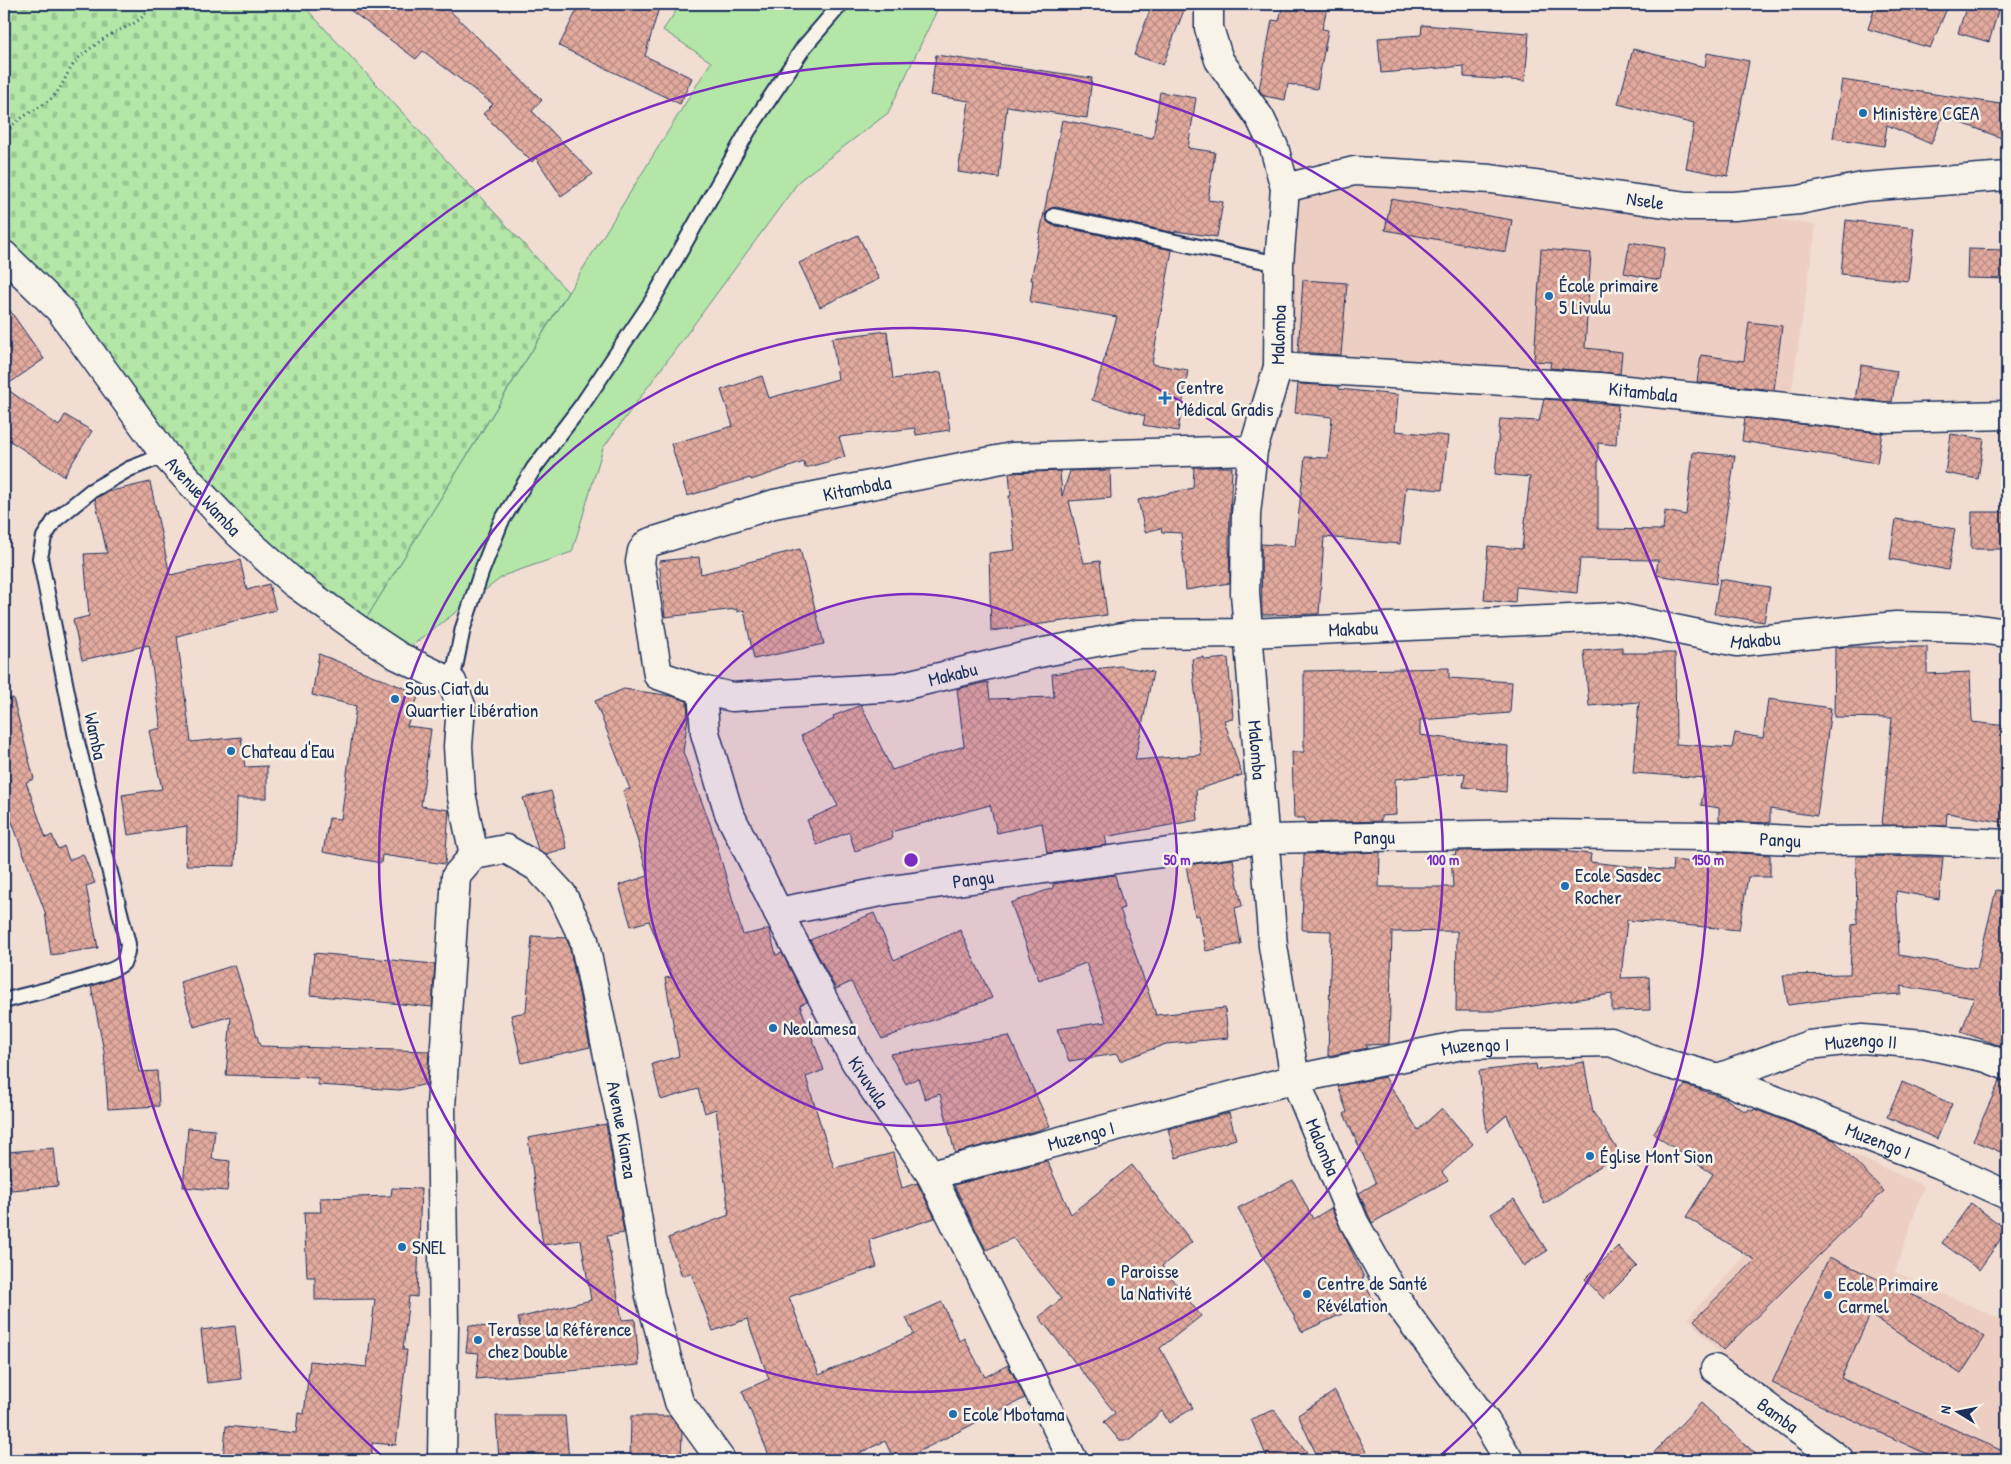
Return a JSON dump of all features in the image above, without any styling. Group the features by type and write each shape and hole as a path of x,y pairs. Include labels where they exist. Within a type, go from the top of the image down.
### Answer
{"street":[{"name":"Malomba","path":"1209,4 1209,28 1219,60 1260,118 1274,147 1285,188 1279,264 1278,367 1253,450 1246,514 1245,593 1273,946 1295,1079 1354,1222 1398,1300 1486,1422 1509,1460"},
{"name":"Nsele","path":"1285,188 1354,171 1394,172 1491,179 1687,206 1734,206 1799,200 1863,187 2007,176"},
{"name":"Avenue Wamba","path":"4,255 60,310 165,456 237,532 294,583 398,656 452,682"},
{"name":"Kitambala","path":"1278,367 1600,387 1887,418 2007,414"},
{"name":"Kitambala","path":"702,690 658,675 640,562 642,551 648,543 774,504 1012,458 1253,450"},
{"name":"Makabu","path":"702,690 732,697 898,687 1039,653 1138,634 1248,633 1616,617 1737,642 1896,626 1972,628 2007,633"},
{"path":"442,1460 444,1326 441,1107 456,876 474,855 461,793 458,746 460,706 452,682"},
{"name":"Kivuvula","path":"702,690 705,733 729,813 855,1061 931,1175 1073,1460"},
{"name":"Pangu","path":"778,912 891,890 1264,839 1536,834 1706,836 1816,840 1918,840 2007,844"},
{"name":"Avenue Kianza","path":"474,855 506,849 537,867 562,894 584,940 622,1123 650,1296 679,1402 721,1460"},
{"name":"Muzengo II","path":"1718,1078 1809,1045 1862,1039 1924,1044 1987,1058 2007,1066"},
{"name":"Muzengo I","path":"931,1175 1295,1079 1462,1045 1610,1042 1657,1061 1718,1078 1939,1164 2007,1195"},
{"name":"Bamba","path":"1715,1369 1840,1460"}],"lane":[{"path":"452,682 463,628 501,522 534,468 582,405 652,301 748,130 804,47 841,4"},
{"path":"1054,216 1279,264"},
{"name":"Wamba","path":"4,1001 84,980 122,965 127,956 128,944 77,742 40,558 44,536 55,520 84,497 129,469 165,456"}],"path":[{"path":"4,136 23,116 44,104 56,94 70,68 81,56 109,36 138,22 147,14 151,4"}],"shaded area":[{"name":"École primaire 5 Livulu","path":"1354,171 1687,206 1816,225 1789,408 1289,367 1296,185"},
{"name":"Ecole Primaire Carmel","path":"1841,1149 1924,1186 1895,1272 2007,1322 2007,1460 1864,1460 1731,1365 1688,1318"}],"green space":[{"path":"4,4 302,4 568,292 359,630 294,583 4,255"},
{"path":"681,4 940,4 888,113 800,180 603,448 572,552 505,575 398,656 359,630 711,62 663,30"}],"building":[{"path":"342,4 443,4 542,100 532,111 593,174 561,196 536,158 532,162 483,114 493,104 423,51 416,59"},
{"path":"580,4 660,4 645,56 692,78 680,104 559,46"},
{"path":"1152,4 1168,4 1184,10 1163,65 1134,55"},
{"path":"1283,4 1328,4 1322,29 1328,30 1317,89 1288,84 1285,100 1264,96 1259,90 1272,20 1279,21"},
{"path":"1876,4 1949,4 1930,48 1868,29"},
{"path":"1967,4 2000,4 1989,42 1958,33"},
{"path":"1422,25 1529,33 1525,81 1464,77 1464,66 1381,73 1378,38 1421,35"},
{"path":"1633,49 1705,67 1707,53 1749,61 1728,176 1686,168 1694,124 1618,104"},
{"path":"936,55 1092,78 1087,118 1007,106 999,178 958,172 969,101 930,95"},
{"path":"1842,80 2007,105 2007,140 1943,116 1931,144 1887,125 1884,146 1833,138"},
{"path":"1160,92 1196,98 1188,148 1215,152 1208,200 1223,202 1217,237 1175,231 1175,233 1056,207 1048,210 1045,215 1048,222 1052,225 1172,250 1152,364 1188,370 1178,431 1143,425 1145,416 1092,400 1117,317 1030,302 1033,280 1031,280 1062,120 1153,138"},
{"path":"1391,199 1512,220 1506,252 1385,230"},
{"path":"1846,220 1914,228 1908,281 1841,274"},
{"path":"858,235 879,279 820,307 799,263"},
{"path":"1630,242 1665,248 1660,280 1624,273"},
{"path":"1541,249 1591,253 1585,348 1622,352 1620,374 1550,368 1551,362 1534,361"},
{"path":"1968,249 2007,250 2007,279 1967,278"},
{"path":"1303,280 1347,283 1341,355 1298,352"},
{"path":"4,302 44,359 4,387"},
{"path":"1749,322 1782,326 1774,390 1697,382 1701,355 1744,361"},
{"path":"887,331 893,379 941,372 950,430 916,435 915,428 839,437 845,457 805,468 804,462 751,480 750,478 687,496 671,444 733,426 721,390 762,376 769,398 838,379 832,338"},
{"path":"1861,365 1897,371 1892,402 1855,399"},
{"path":"1298,384 1339,386 1339,389 1398,395 1395,431 1448,436 1442,490 1406,487 1400,544 1324,537 1319,614 1262,615 1261,544 1295,546 1305,457 1328,458 1332,417 1295,413"},
{"path":"4,387 59,426 65,415 92,431 64,476 4,437"},
{"path":"1544,399 1618,405 1616,445 1598,443 1598,529 1663,530 1665,511 1686,515 1693,452 1735,456 1716,584 1656,575 1658,560 1580,559 1577,593 1516,587 1515,603 1484,600 1488,546 1522,549 1530,477 1495,474 1500,419 1539,421"},
{"path":"1745,418 1882,433 1877,463 1742,441"},
{"path":"1951,434 1984,439 1978,479 1945,473"},
{"path":"1194,467 1232,467 1229,542 1230,583 1186,590 1181,533 1162,532 1161,528 1145,532 1138,500 1193,488"},
{"path":"1110,470 1111,498 1069,501 1084,563 1100,561 1107,615 991,631 989,553 1015,550 1009,496 1011,496 1009,473 1060,471 1062,496 1070,471"},
{"path":"150,482 170,575 240,560 247,590 269,584 276,610 177,636 191,742 241,737 245,767 267,766 267,798 237,798 235,866 186,865 187,826 128,835 122,795 162,789 149,731 161,728 149,645 82,660 73,620 89,616 84,554 107,553 95,499 107,492"},
{"path":"1972,512 2007,512 2007,549 1971,549"},
{"path":"1896,519 1955,529 1948,570 1890,559"},
{"path":"800,549 824,644 754,659 744,610 737,612 737,609 665,617 659,561 699,557 701,574"},
{"path":"1720,579 1770,587 1764,622 1714,614"},
{"path":"1622,647 1622,653 1675,653 1676,744 1732,748 1735,733 1763,738 1768,699 1831,708 1817,816 1770,809 1770,823 1719,821 1719,808 1701,805 1706,778 1633,773 1639,702 1589,706 1584,651"},
{"path":"1927,647 1927,674 1970,672 1972,722 2007,726 2007,823 1947,813 1946,826 1882,825 1892,718 1834,717 1835,648"},
{"path":"319,654 419,694 407,726 431,729 421,806 449,810 445,864 382,855 381,863 323,852 329,818 341,819 356,706 312,695"},
{"path":"1204,657 1205,660 1228,658 1233,719 1224,720 1242,775 1196,790 1198,820 1105,837 1107,845 1047,853 1042,823 997,833 990,805 891,832 893,838 855,851 849,832 817,845 807,820 838,806 801,736 834,719 833,716 861,705 892,770 964,746 957,689 988,682 990,699 1054,697 1052,674 1120,666 1153,672 1135,760 1201,755 1192,659"},
{"path":"1449,668 1449,678 1512,682 1510,713 1420,720 1420,735 1508,746 1506,792 1463,787 1465,773 1395,779 1396,815 1381,816 1381,821 1305,823 1305,818 1294,818 1292,752 1304,752 1304,671"},
{"path":"624,689 672,696 687,701 688,717 683,752 712,829 743,935 769,929 776,955 782,953 807,1002 800,1005 824,1070 806,1077 834,1168 893,1153 902,1188 917,1183 935,1218 869,1240 877,1267 789,1297 819,1375 914,1334 906,1318 942,1302 959,1341 964,1338 985,1377 1008,1365 1025,1398 902,1460 894,1460 885,1441 845,1460 771,1460 742,1391 769,1379 747,1319 713,1331 691,1273 682,1276 668,1238 729,1215 716,1109 705,1113 698,1089 661,1100 652,1064 679,1056 665,978 672,977 649,921 631,926 619,885 648,876 623,791 630,789 595,701"},
{"path":"13,698 34,779 26,782 46,838 52,835 58,849 64,846 69,860 83,854 95,883 86,886 98,948 51,955 45,912 4,800 4,700"},
{"path":"551,791 567,848 546,854 538,850 523,798"},
{"path":"1550,850 1591,854 1590,862 1672,871 1673,860 1719,865 1719,852 1770,855 1770,877 1748,877 1739,930 1627,920 1621,978 1649,977 1650,1010 1612,1011 1612,994 1500,1011 1456,1011 1457,931 1392,932 1389,1044 1366,1045 1368,1048 1328,1056 1331,931 1302,930 1304,854 1380,852 1379,887 1453,887 1451,855 1455,855 1456,851"},
{"path":"1856,856 1943,857 1939,899 1896,891 1899,955 1977,969 1996,890 2007,891 2007,1028 2001,1046 1961,1032 1974,998 1901,986 1901,994 1849,997 1788,1005 1783,975 1850,974 1852,925 1857,924"},
{"path":"1233,859 1242,906 1235,908 1241,944 1206,951 1199,915 1195,916 1186,865"},
{"path":"1115,875 1124,908 1120,909 1156,1015 1225,1008 1228,1038 1166,1044 1120,1061 1117,1054 1069,1061 1057,1029 1106,1022 1086,963 1039,980 1011,903 1053,888 1053,884"},
{"path":"874,913 894,960 960,930 992,998 882,1039 851,982 836,989 810,940"},
{"path":"532,936 566,938 590,1047 522,1063 511,1015 526,1012"},
{"path":"314,953 435,964 432,1007 310,995"},
{"path":"235,965 260,1046 429,1051 427,1084 400,1090 318,1085 318,1078 226,1075 231,1016 194,1027 180,982"},
{"path":"120,975 139,1072 157,1071 159,1106 108,1109 104,1051 91,986"},
{"path":"1009,1036 1050,1126 955,1153 940,1094 925,1099 918,1078 906,1084 890,1054"},
{"path":"1584,1062 1593,1112 1620,1153 1544,1204 1507,1115 1487,1132 1479,1071 1536,1064 1537,1070"},
{"path":"1385,1077 1418,1130 1442,1108 1473,1144 1442,1172 1448,1180 1372,1223 1359,1193 1376,1183 1344,1114 1347,1112 1338,1086"},
{"path":"2000,1080 2007,1081 2007,1155 1973,1140"},
{"path":"1902,1082 1952,1104 1937,1139 1887,1117"},
{"path":"1685,1085 1723,1097 1746,1112 1749,1109 1753,1111 1754,1109 1834,1140 1884,1191 1723,1350 1694,1320 1755,1260 1686,1217 1713,1174 1653,1134"},
{"path":"1229,1113 1236,1139 1176,1158 1168,1129"},
{"path":"606,1124 624,1233 607,1236 622,1320 635,1319 639,1365 476,1379 479,1353 466,1352 469,1325 521,1330 518,1318 591,1300 581,1240 543,1245 528,1138"},
{"path":"188,1128 215,1130 212,1159 230,1161 227,1191 183,1187"},
{"path":"54,1148 58,1186 11,1190 8,1152"},
{"name":"Paroisse la Nativité","path":"1047,1161 1071,1214 1132,1165 1192,1242 1162,1266 1201,1316 1160,1348 1193,1408 1169,1423 1162,1411 1130,1440 1119,1440 1104,1422 1115,1413 1039,1317 1061,1299 1013,1238 986,1250 954,1185"},
{"path":"1293,1180 1313,1219 1331,1208 1373,1300 1302,1332 1238,1208"},
{"path":"392,1188 421,1189 417,1297 409,1296 403,1350 407,1350 396,1445 372,1443 372,1460 223,1460 226,1426 296,1433 298,1413 304,1414 310,1361 367,1367 375,1299 315,1300 315,1277 307,1277 304,1212 321,1212 320,1198 391,1196"},
{"path":"1514,1199 1547,1251 1523,1266 1491,1214"},
{"path":"1971,1203 2007,1230 1979,1270 1942,1243"},
{"path":"1618,1246 1637,1266 1604,1299 1585,1279"},
{"path":"1829,1257 1937,1306 1985,1337 1961,1374 1870,1315 1841,1378 2007,1453 2007,1460 1940,1460 1772,1383"},
{"path":"235,1326 241,1379 207,1383 201,1330"},
{"path":"1335,1391 1370,1460 1319,1460 1298,1415"},
{"path":"1701,1403 1731,1431 1762,1460 1647,1460"},
{"path":"1274,1410 1313,1460 1268,1460 1251,1419"},
{"path":"496,1416 565,1416 569,1460 499,1460"},
{"path":"631,1416 670,1416 682,1432 681,1460 630,1460"}],"place":[{"name":"Ministère CGEA","path":"1863,113"},
{"name":"École primaire 5 Livulu","path":"1549,296"},
{"name":"Centre Médical Gradis","path":"1165,398"},
{"name":"Sous Ciat du Quartier Libération","path":"395,699"},
{"name":"Chateau d'Eau","path":"231,751"},
{"name":"Ecole Sasdec Rocher","path":"1565,886"},
{"name":"Neolamesa","path":"773,1028"},
{"name":"Église Mont Sion","path":"1590,1156"},
{"name":"SNEL","path":"402,1247"},
{"name":"Paroisse la Nativité","path":"1111,1282"},
{"name":"Centre de Santé Révélation","path":"1307,1294"},
{"name":"Ecole Primaire Carmel","path":"1828,1295"},
{"name":"Terasse la Référence chez Double","path":"478,1340"},
{"name":"Ecole Mbotama","path":"953,1414"}]}
